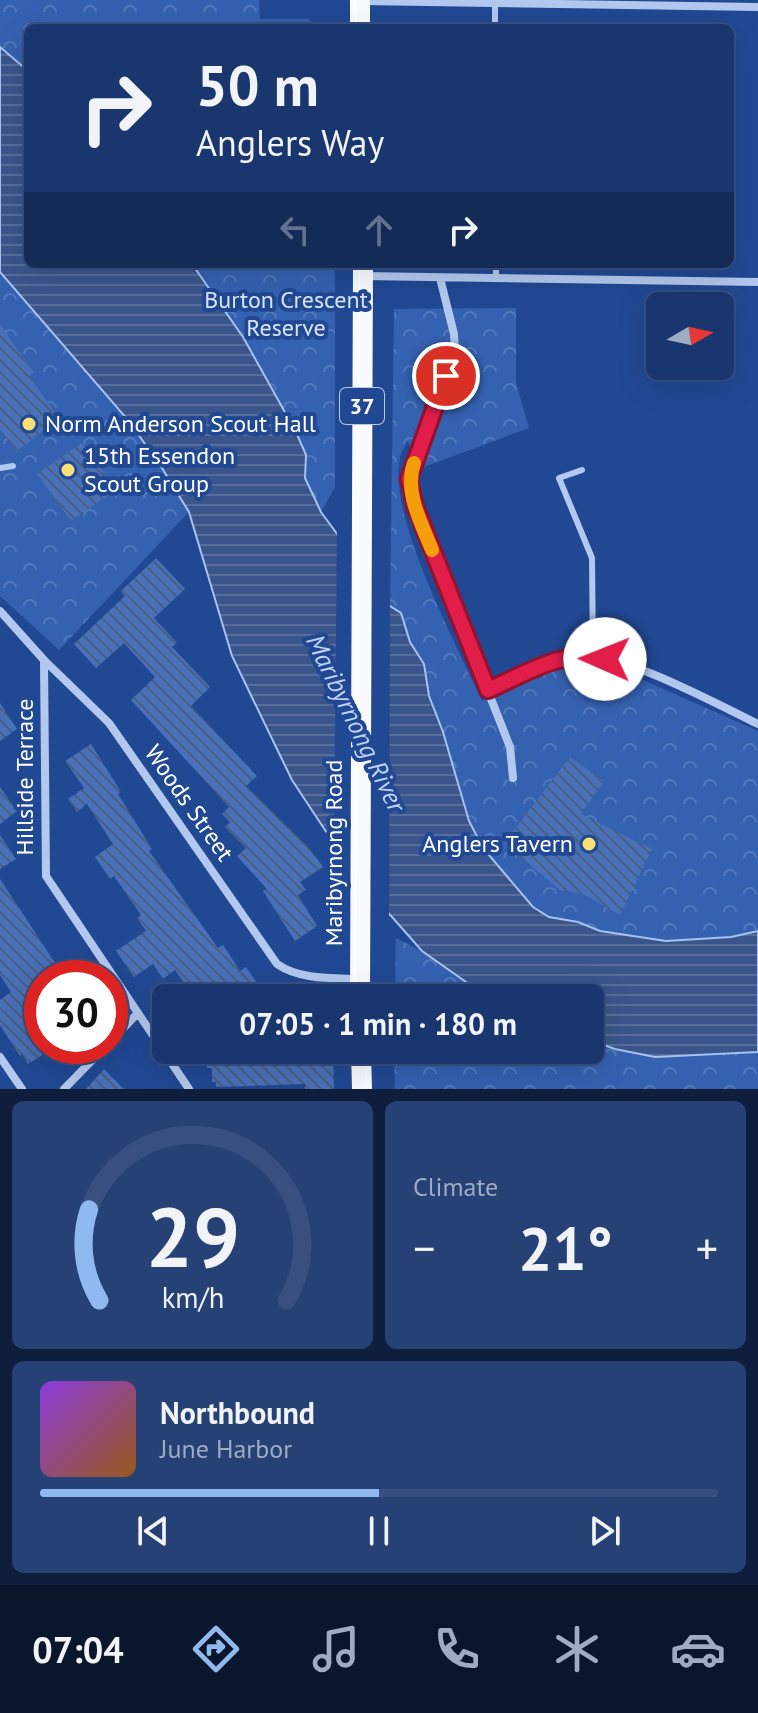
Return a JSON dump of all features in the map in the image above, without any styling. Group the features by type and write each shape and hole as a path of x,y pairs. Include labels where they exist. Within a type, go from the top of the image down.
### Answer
{"main road":[{"path":"360,0 360,24"},
{"name":"Maribyrnong Road","path":"360,984 363,270"},
{"path":"361,1064 362,1089"}],"street":[{"path":"360,0 758,7"},
{"path":"363,270 440,278 758,282"},
{"path":"440,278 455,350 409,479 415,506 510,747 513,778"},
{"name":"Woods Street","path":"0,611 44,660 109,723 277,964 292,972 344,984"},
{"path":"488,690 547,664 593,655 653,674 758,724"},
{"name":"Hillside Terrace","path":"44,660 46,876 189,1089"},
{"path":"128,1023 138,1013"},
{"path":"0,1057 22,1089"},
{"path":"64,1089 88,1064"}],"lane":[{"path":"495,1 495,24"},
{"path":"496,268 496,278"},
{"path":"0,468 13,466"},
{"path":"582,470 559,478 592,558 593,655"}],"green space":[{"path":"0,0 259,0 260,19 308,19 315,24 24,24 24,68 0,47"},
{"name":"Burton Crescent Reserve","path":"195,268 335,268 335,487 321,512 305,477 306,455 296,432 243,337"},
{"path":"0,272 128,420 189,512 59,650 0,596"},
{"path":"516,308 516,383 529,428 424,467 407,441 401,456 399,483 404,513 427,580 482,701 567,665 589,663 623,671 758,731 758,931 731,937 666,941 600,931 578,922 549,917 533,907 483,848 469,821 429,696 424,664 410,642 401,613 390,606 394,309"},
{"path":"396,938 422,951 469,984 395,984"},
{"path":"604,1045 655,1057 758,1052 758,1089 395,1089 394,1064 604,1064"}],"water":[{"name":"Maribyrnong River","path":"0,47 24,68 24,268 195,268 243,337 296,432 306,455 305,478 321,512 390,606 401,613 410,642 424,664 429,696 469,821 483,848 533,907 549,917 578,922 600,931 666,941 731,937 758,931 758,1052 655,1057 615,1049 604,1045 604,984 469,984 422,951 354,874 292,780 232,656 189,512 128,420 0,272"}],"pier":[{"path":"337,527 390,599 389,921 351,877 334,850"}],"building":[{"path":"0,325 34,372 29,376 59,418 17,451 0,430"},
{"path":"82,443 116,490 71,521 37,474"},
{"path":"156,558 185,589 154,618 177,643 172,647 210,687 191,706 257,776 246,786 309,848 323,867 300,882 306,890 298,895 317,926 295,941 263,891 267,889 237,856 246,848 225,827 230,822 222,814 229,807 131,700 155,677 124,643 96,668 74,644 125,596 121,591"},
{"path":"0,703 17,729 0,741"},
{"path":"91,744 152,849 149,851 218,948 223,945 240,971 246,967 258,984 185,984 175,970 163,979 153,964 134,977 128,968 128,960 122,960 116,951 146,931 137,918 141,915 114,876 110,879 95,857 113,844 87,804 77,812 68,799 84,788 65,761"},
{"path":"570,757 604,781 581,814 652,849 620,915 583,894 560,890 504,843"},
{"path":"0,787 17,811 0,824"},
{"path":"0,835 16,859 0,869"},
{"path":"0,879 53,960 24,960 24,1057 22,1054 20,1056 0,1025 0,1000 11,992 0,975"},
{"path":"207,1064 333,1064 334,1089 305,1089 305,1084 216,1087 216,1082 212,1082 212,1068 207,1068"},
{"path":"104,1069 124,1089 86,1089"}],"tram line":[{"path":"355,0 356,24"},
{"path":"355,984 359,268"},
{"path":"365,1064 366,1089"}],"slow traffic":[{"path":"414,463 409,479 415,506 432,550"}],"place":[{"name":"Norm Anderson Scout Hall","path":"29,424"},
{"name":"15th Essendon Scout Group","path":"68,470"},
{"name":"Anglers Tavern","path":"589,844"}],"route":[{"path":"446,376 409,479 415,506 488,690 547,664 576,656 593,655 605,659"}]}
